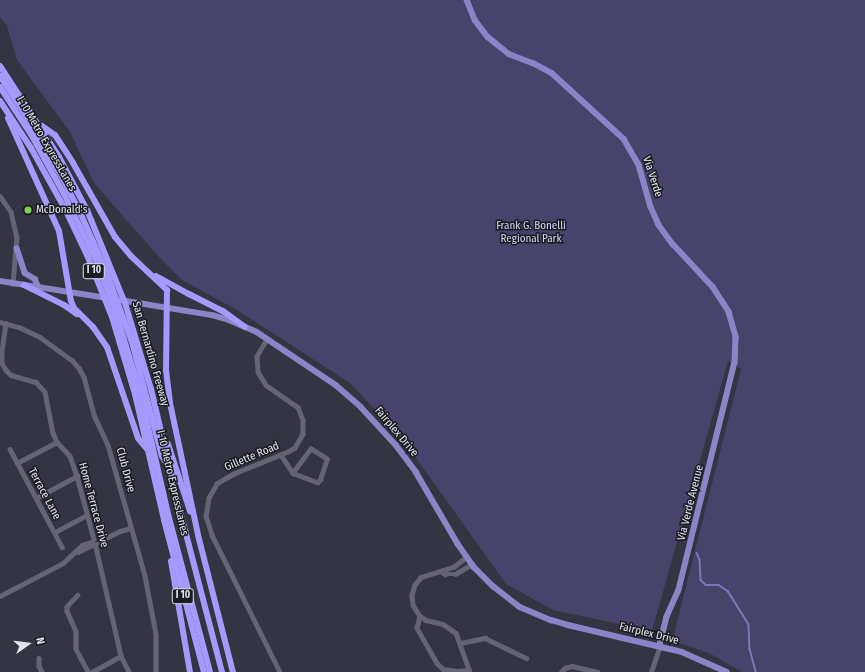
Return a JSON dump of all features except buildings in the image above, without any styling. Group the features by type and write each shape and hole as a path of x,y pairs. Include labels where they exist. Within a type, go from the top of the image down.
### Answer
{"highway":[{"name":"San Bernardino Freeway","path":"0,66 59,157 86,210 112,270 136,335 155,404 169,467 222,672"},
{"name":"I-10 Metro ExpressLanes","path":"0,76 23,111 63,179 79,210 106,271 136,356 162,456 169,467"},
{"name":"I-10 Metro ExpressLanes","path":"0,87 32,136 64,194 95,258 115,309 141,396 178,552 210,672"},
{"path":"1,103 59,231 74,308 93,327 107,347 138,438 149,453"},
{"name":"I 10","path":"1,103 31,148 53,185 93,269 123,352 149,453 164,520 204,672"},
{"path":"40,126 54,135 77,170 115,237 167,290 166,370 168,392 199,540 233,672"},
{"path":"142,266 188,294 223,311 245,326"},
{"path":"24,285 64,305 82,316"},
{"path":"155,404 199,540"},
{"path":"164,520 190,672"}],"main road":[{"name":"Via Verde","path":"467,0 474,20 488,37 509,54 533,63 552,73 624,139 639,165 651,207 659,225 673,244 713,287 729,312 736,337 735,362"},
{"path":"17,248 24,273 34,279 40,288"},
{"name":"Fairplex Drive","path":"0,281 212,315 245,326 336,385 379,425 416,472 472,564 503,595 535,614 568,625 682,652 727,672"},
{"name":"Via Verde Avenue","path":"660,646 667,617 679,590 735,362"}],"street":[{"path":"0,196 14,219 17,248 13,284"},
{"name":"Club Drive","path":"0,322 28,330 72,360 80,368 84,377 94,415 106,438 145,576 155,626 156,672"},
{"name":"Home Terrace Drive","path":"6,323 2,363 10,375 36,382 46,392 50,426 57,442 70,456 95,543 121,656 129,672"},
{"name":"Gillette Road","path":"267,339 257,356 256,364 260,376 266,385 298,407 303,420 303,434 295,448 225,478 213,490 209,498 206,516 212,535 280,672"},
{"path":"17,463 57,442"},
{"name":"Terrace Lane","path":"10,449 62,547"},
{"path":"281,455 293,473 317,482 320,480 327,459 311,449 293,473"},
{"path":"36,498 76,476"},
{"path":"55,532 87,515"},
{"path":"0,596 63,563 75,552 78,552 91,542 95,543 120,531 131,528"},
{"path":"420,616 417,628 437,663 443,668 458,671 470,671 461,643 456,633 442,624 426,620 420,616 412,600 414,585 426,575 442,572 444,569 454,567 467,557"},
{"path":"442,572 450,575 456,574 472,564"},
{"path":"454,567 456,574"},
{"path":"78,595 67,607 67,611 76,631 76,649 88,672"},
{"path":"461,643 478,638 485,638 526,658"},
{"path":"651,672 660,646"},
{"path":"92,672 121,656"},
{"path":"39,658 38,666 42,672"},
{"path":"563,670 572,666 597,672"}],"green space":[{"name":"Frank G. Bonelli Regional Park","path":"0,0 865,0 865,672 742,672 709,653 676,642 673,638 741,369 728,361 652,631 553,610 506,584 401,437 350,383 237,310 182,280 159,257 94,183 70,132 17,60 7,26 0,17"}],"waterway":[{"path":"697,553 700,560 701,580 706,585 719,585 728,591 749,624 750,649 756,672"}],"place":[{"name":"McDonald's","path":"28,210"}]}
